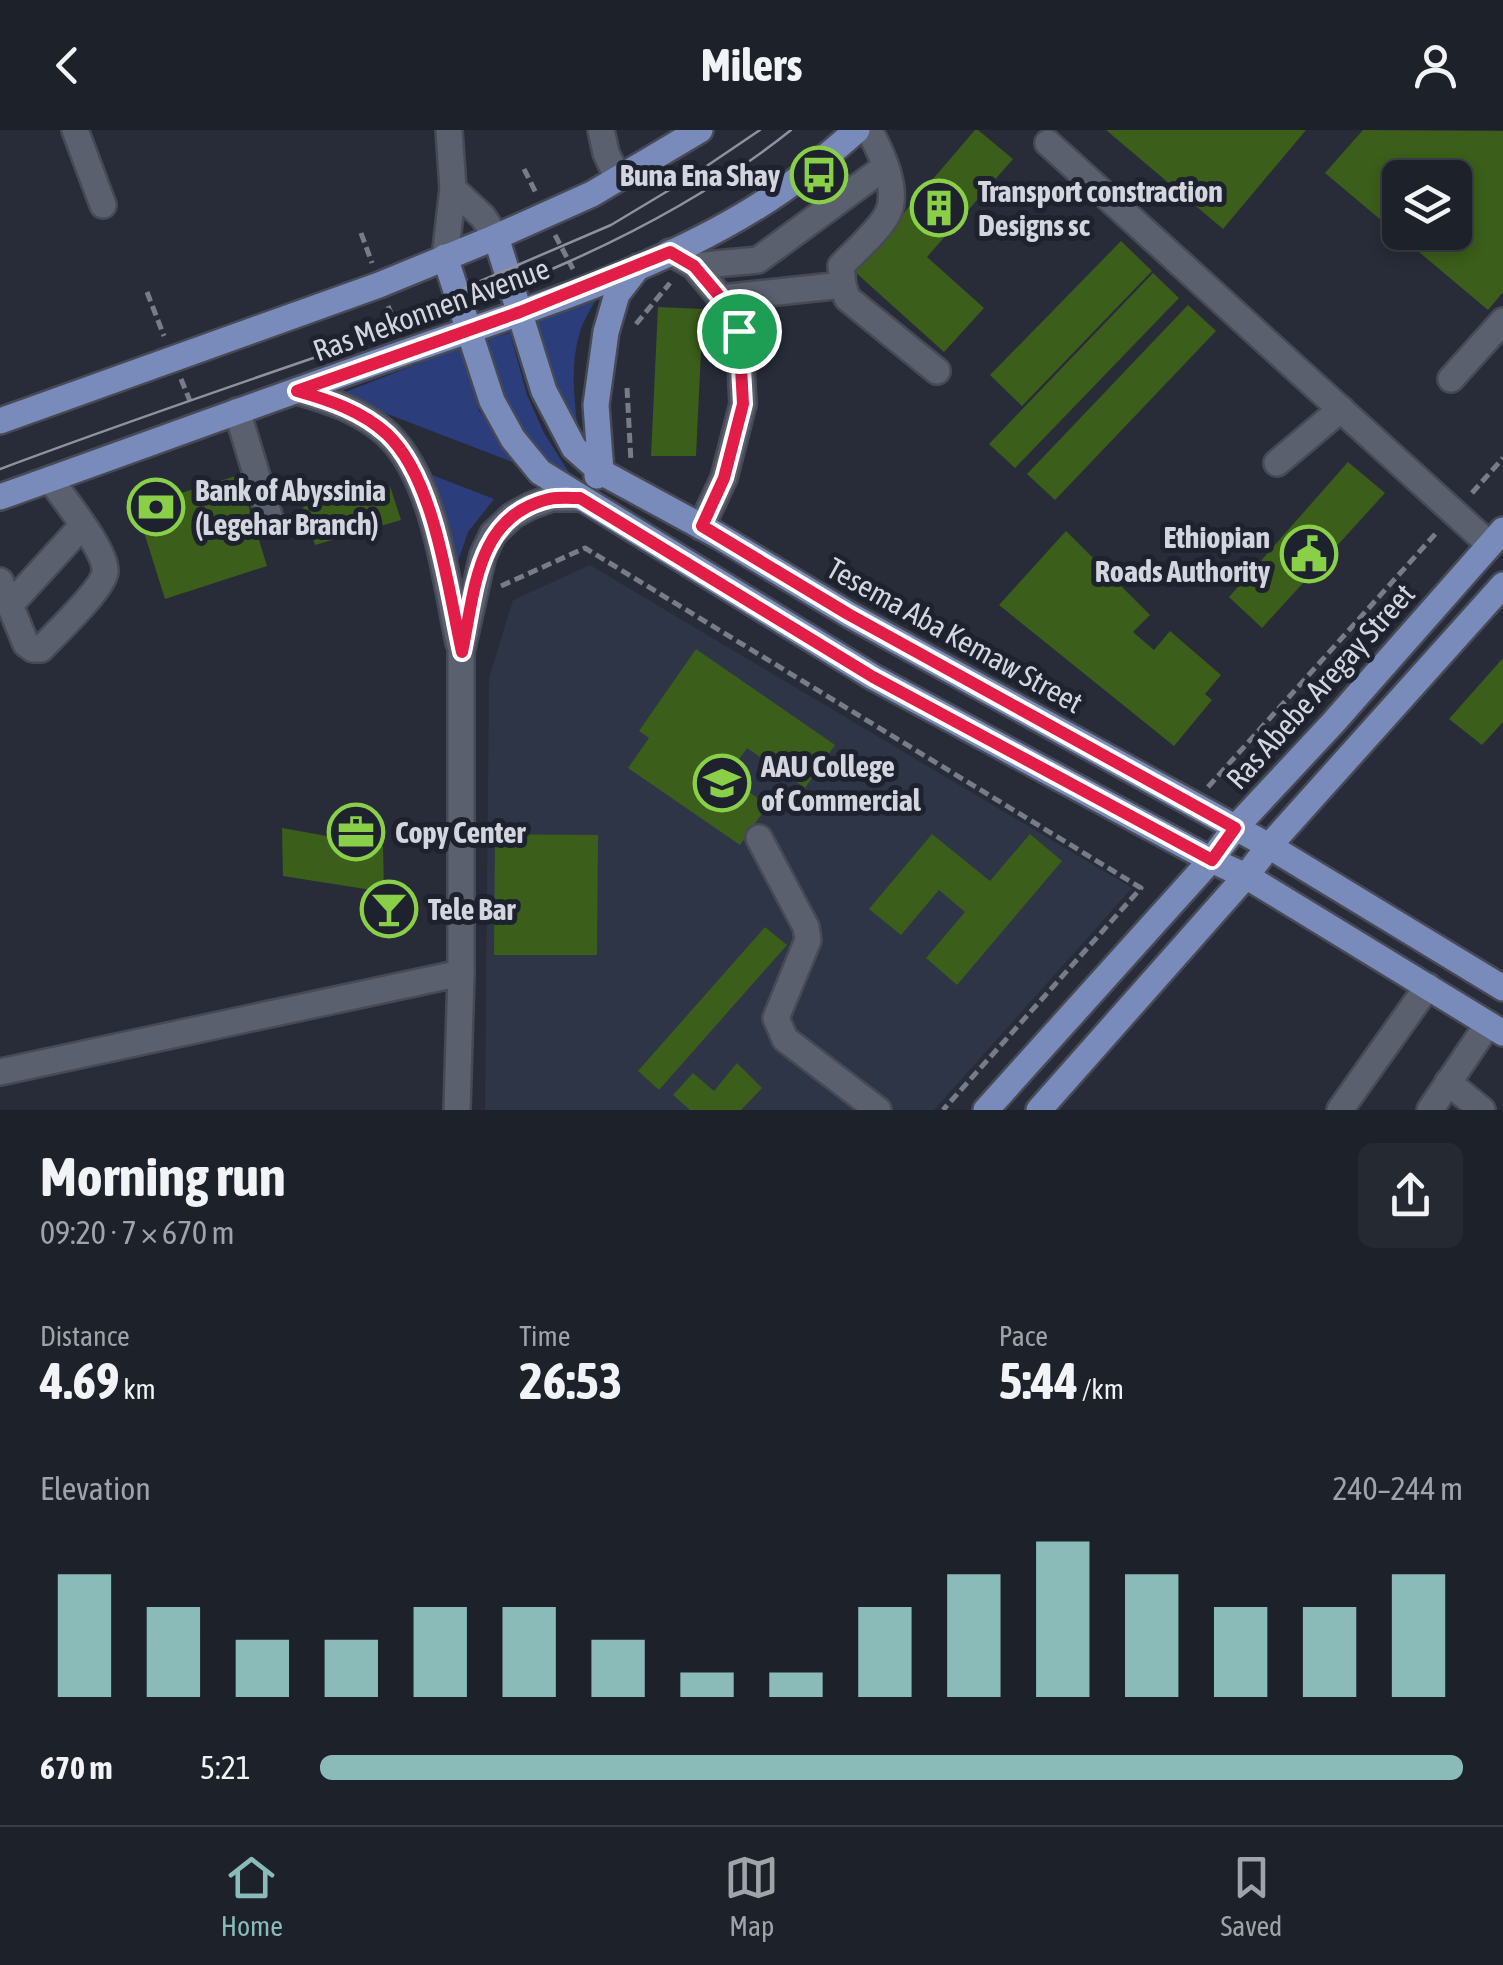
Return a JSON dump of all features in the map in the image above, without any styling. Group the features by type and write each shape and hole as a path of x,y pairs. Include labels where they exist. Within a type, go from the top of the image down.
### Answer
{"main road":[{"name":"Ras Mekonnen Avenue","path":"5,415 379,284 496,237 592,194 700,130"},
{"name":"Ras Mekonnen Avenue","path":"0,497 469,331 638,266 756,208 814,167 857,130"},
{"name":"Tesema Aba Kemaw Street","path":"496,237 544,391 574,448 600,472 1269,846 1503,988"},
{"path":"445,257 492,401 513,439 540,472 873,677 1246,876 1495,1028"},
{"path":"580,498 600,472 596,405 606,332 617,294 638,266"},
{"name":"Ras Abebe Aregay Street","path":"986,1110 1496,538"},
{"path":"1039,1110 1503,585"}],"street":[{"path":"75,130 103,205"},
{"path":"445,257 453,189 450,130"},
{"path":"601,130 616,177"},
{"path":"869,130 885,167 892,199 887,216 840,266 842,285 847,298 938,371"},
{"path":"1048,143 1454,513 1496,538"},
{"path":"694,266 758,260 885,167"},
{"path":"453,189 496,237"},
{"path":"670,252 694,266 721,298 739,331 743,404 724,478 702,526"},
{"path":"721,298 842,285"},
{"path":"1451,380 1503,320"},
{"path":"297,391 328,400 365,418 388,434 406,456 425,497 436,534 462,652"},
{"path":"1277,463 1341,409"},
{"path":"237,411 271,522"},
{"path":"0,581 26,644 34,650 40,649 101,585 106,570 101,551 50,479"},
{"path":"457,1110 462,652 482,555 494,534 512,516 530,506 552,498 580,498"},
{"path":"10,605 82,526"},
{"path":"759,838 806,927 808,940 776,1018 785,1039 878,1110"},
{"path":"0,1072 461,973"},
{"path":"1340,1110 1428,986"},
{"path":"1430,1110 1448,1082 1495,1028"},
{"path":"1448,1082 1482,1110"}],"path":[{"path":"631,330 670,283 694,266"},
{"path":"626,390 631,469"},
{"path":"1208,787 1503,458"},
{"path":"499,587 585,548 1141,888 943,1110"}],"shaded area":[{"path":"601,291 582,326 575,353 574,395 579,436 552,384 534,312"},
{"path":"510,333 527,395 544,433 573,479 536,453 505,404 488,339"},
{"path":"463,346 479,411 523,466 338,395"},
{"path":"419,470 494,499 468,532 455,570"},
{"name":"AAU College of Commercial","path":"590,565 1132,888 934,1110 485,1110 489,678 513,600"}],"building":[{"name":"Transport constraction Designs sc","path":"975,130 1013,159 927,257 984,308 944,352 854,271"},
{"path":"1106,130 1306,130 1223,229"},
{"path":"1363,130 1503,131 1503,292 1488,310 1417,250 1472,250 1472,160 1382,160 1382,221 1325,173"},
{"path":"1121,241 1152,271 1022,406 990,375"},
{"path":"1153,273 1179,298 1015,468 989,444"},
{"path":"1188,305 1216,331 1055,500 1027,474"},
{"path":"658,307 703,309 696,456 651,456"},
{"path":"1348,462 1385,493 1262,628 1229,597"},
{"path":"239,475 267,566 165,599 136,507"},
{"path":"382,483 391,489 401,520 315,545 303,507"},
{"path":"1066,531 1150,615 1133,632 1154,650 1170,631 1221,675 1205,694 1212,700 1174,746 999,605"},
{"path":"696,649 835,745 805,788 747,748 727,777 768,805 740,845 628,768 649,738 639,731"},
{"path":"1503,658 1503,722 1482,745 1449,719"},
{"path":"282,828 383,846 384,892 283,876"},
{"path":"495,834 598,835 597,955 494,955"},
{"path":"932,834 990,881 1030,834 1062,861 957,985 926,958 965,912 939,890 901,935 869,909"},
{"path":"765,927 787,945 659,1090 638,1071"},
{"path":"737,1063 762,1088 741,1110 690,1110 673,1095 693,1073 714,1091"}],"tram line":[{"path":"443,297 611,225 760,130"},
{"path":"0,469 445,312 566,263 683,204 791,130"}],"place":[{"name":"Buna Ena Shay","path":"819,175"},
{"name":"Transport constraction Designs sc","path":"939,208"},
{"name":"Bank of Abyssinia (Legehar Branch)","path":"156,507"},
{"name":"Ethiopian Roads Authority","path":"1309,554"},
{"name":"AAU College of Commercial","path":"722,783"},
{"name":"Copy Center","path":"356,832"},
{"name":"Tele Bar","path":"389,909"}],"route":[{"path":"670,252 694,266 721,298 739,331 743,404 724,478 702,526 848,614 1235,828 1212,860 873,677 580,498 552,498 530,506 512,516 494,534 482,555 462,652 436,534 425,497 406,456 388,434 365,418 328,400 297,391 580,290 670,252"}]}
